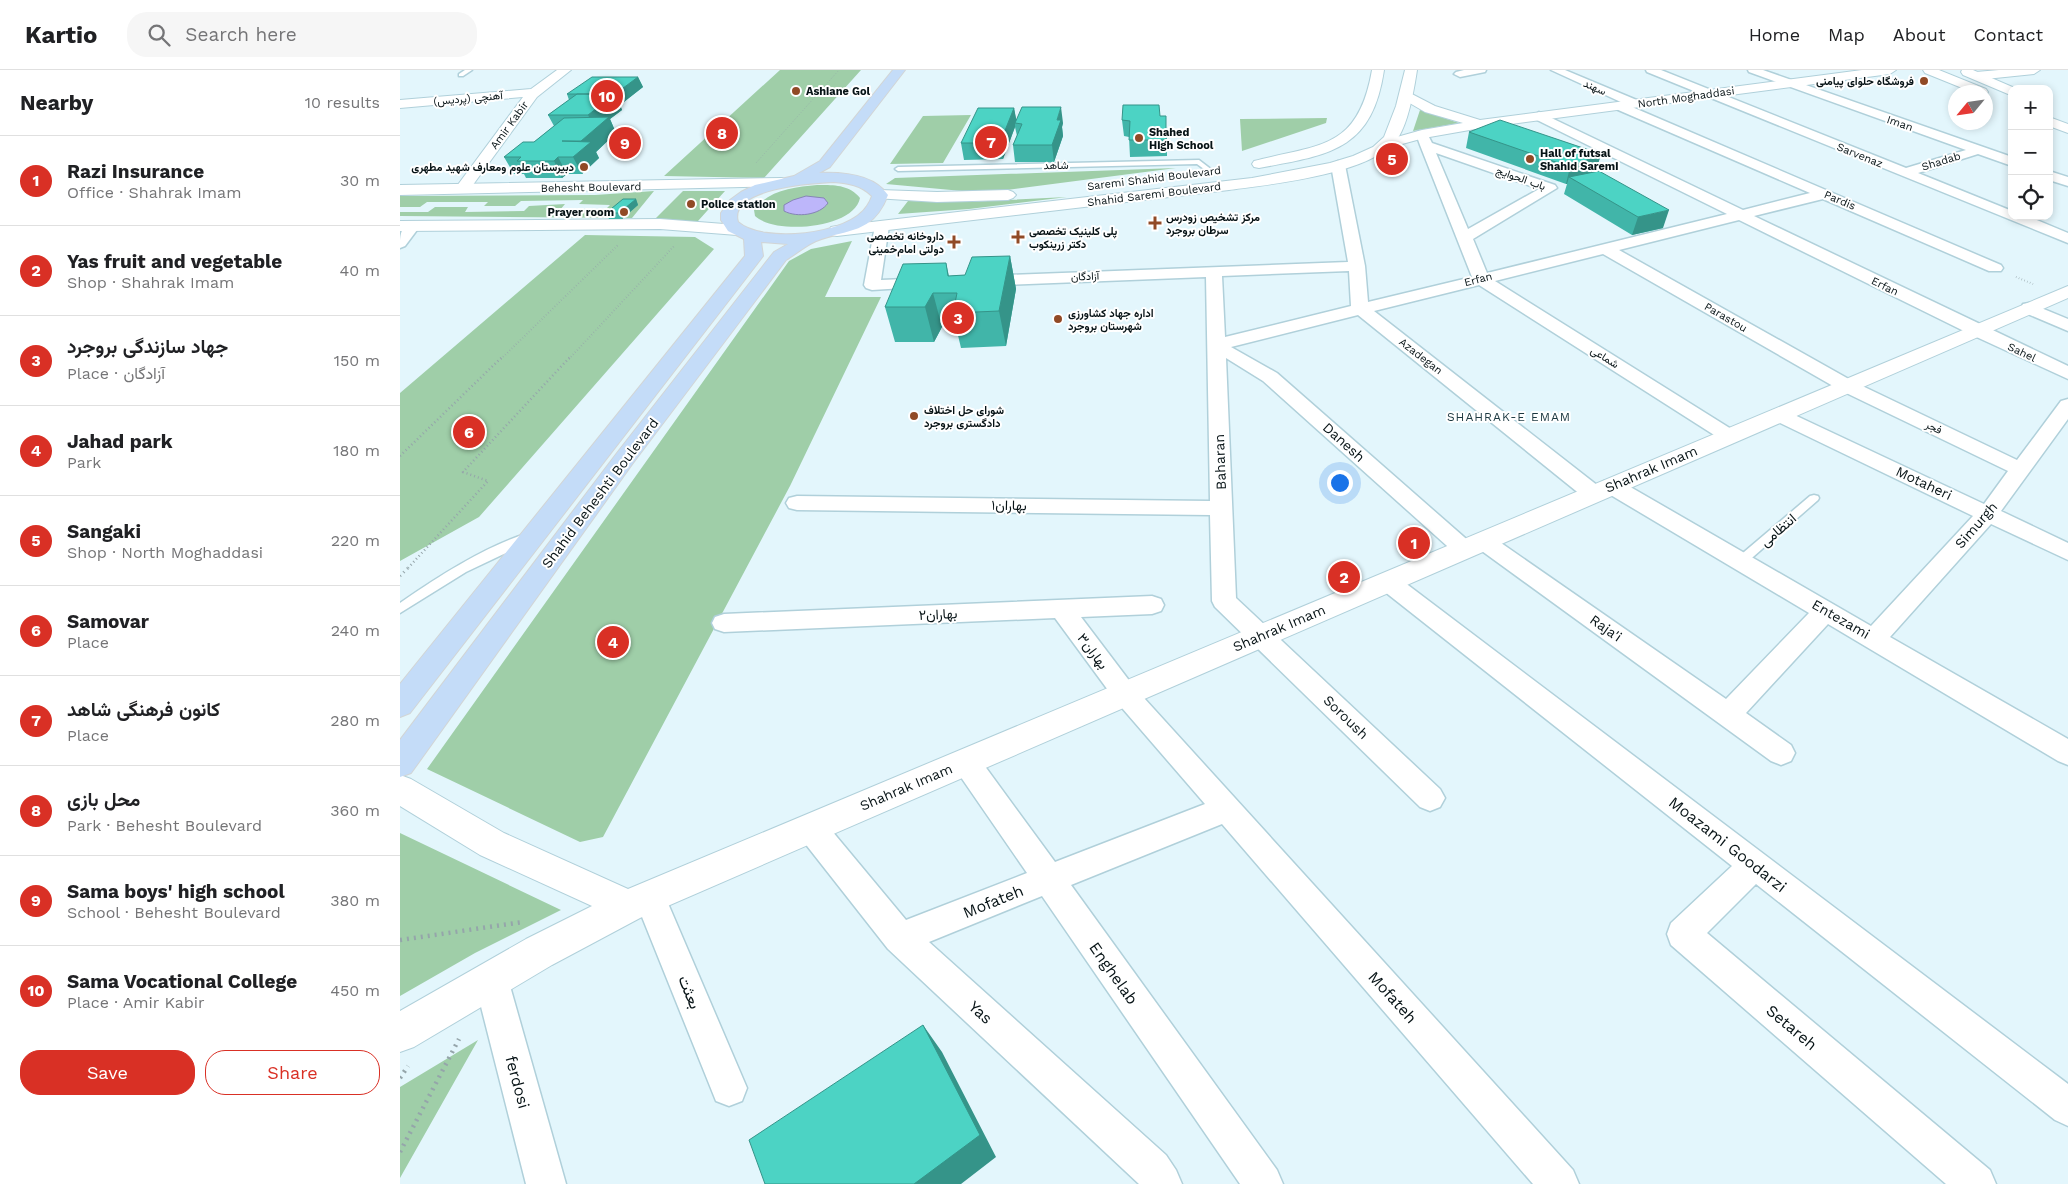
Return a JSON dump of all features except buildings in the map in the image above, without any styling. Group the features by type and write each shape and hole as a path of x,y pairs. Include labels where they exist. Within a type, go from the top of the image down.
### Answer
{"main road":[{"path":"789,181 825,164 899,70"},
{"path":"850,179 843,171 846,159 914,70"},
{"path":"744,233 776,239 813,236 837,231 858,223 872,214 880,204 880,195 870,185 850,179 824,178 789,181"},
{"name":"Shahid Beheshti Boulevard","path":"400,705 754,256 744,233 730,224 728,216 731,209 750,194 789,181"},
{"name":"Shahid Beheshti Boulevard","path":"400,764 625,458 780,256 813,236"}],"street":[{"name":"Amir Kabir","path":"462,190 535,92 565,70"},
{"path":"1244,166 1312,152 1332,145 1352,134 1358,127 1376,86 1378,70"},
{"path":"1384,145 1390,138 1406,95 1411,70"},
{"path":"1460,74 1481,70"},
{"name":"سهند","path":"1556,70 1635,104"},
{"name":"Sarvenaz","path":"1651,70 2008,214"},
{"name":"Iman","path":"1753,70 2008,161"},
{"name":"North Moghaddasi","path":"1384,145 1424,140 1481,124 1890,70"},
{"path":"1929,70 1965,85"},
{"path":"1961,70 2008,89"},
{"path":"1976,76 2034,70"},
{"name":"آهنچی (پردیس)","path":"400,104 535,92"},
{"name":"North Moghaddasi","path":"1406,95 1430,109 1481,124"},
{"path":"1993,97 2008,103"},
{"name":"Pardis","path":"1620,106 1995,268"},
{"name":"Erfan","path":"1539,116 1976,330"},
{"path":"2053,122 2068,128"},
{"path":"1424,140 1481,278"},
{"name":"باب الحوایج","path":"1424,140 1550,188 1464,238"},
{"name":"Shahid Saremi Boulevard","path":"837,231 1271,180 1338,166 1384,145"},
{"name":"Shadab","path":"1904,172 1978,150"},
{"path":"1338,166 1357,266 1360,308"},
{"name":"Saremi Shahid Boulevard","path":"1163,177 1227,168"},
{"path":"2053,176 2068,182"},
{"name":"Behesht Boulevard","path":"400,190 680,186 789,181"},
{"path":"668,199 680,186"},
{"path":"880,195 972,197 1023,193"},
{"name":"Erfan","path":"1216,345 1825,194"},
{"path":"642,224 655,212"},
{"name":"Sarvenaz","path":"2022,220 2068,238"},
{"path":"400,243 407,226 642,224 744,233"},
{"name":"آزادگان","path":"882,226 872,285 1357,266"},
{"name":"Parastou","path":"1604,248 1847,386"},
{"name":"Baharan","path":"1214,271 1224,601 1261,636"},
{"name":"شماعی","path":"1481,278 1728,436"},
{"name":"Shahrak Imam","path":"400,1033 491,979 639,902 2064,293"},
{"name":"Azadegan","path":"1360,308 1603,490"},
{"path":"2029,308 2068,326"},
{"name":"Sahel","path":"1976,330 2068,373"},
{"name":"Danesh","path":"1216,345 1270,377 1474,545"},
{"name":"فجر","path":"1847,386 2020,469"},
{"name":"Simurgh","path":"1874,638 1988,514 2068,405"},
{"name":"Motaheri","path":"1779,414 2068,552"},
{"name":"Entezami","path":"1603,490 1741,561 2068,753"},
{"name":"بهاران۱","path":"797,503 1222,508"},
{"name":"Raja'i","path":"1474,545 1728,715 1781,753"},
{"name":"Moazami Goodarzi","path":"1388,582 2068,1107"},
{"name":"بهاران۲","path":"724,623 1152,605"},
{"name":"بهاران۳","path":"1061,608 1125,694"},
{"path":"1728,715 1826,610"},
{"name":"Soroush","path":"1261,636 1430,798"},
{"name":"Mofateh","path":"1125,694 1559,1184"},
{"name":"Enghelab","path":"966,762 1263,1184"},
{"path":"400,789 492,844 639,902"},
{"name":"Mofateh","path":"900,938 1226,809"},
{"name":"Yas","path":"811,828 900,938 1152,1169 1162,1184"},
{"name":"Setareh","path":"1754,864 1683,934 1976,1184"},
{"name":"بعثت","path":"639,902 729,1088"},
{"name":"ferdosi","path":"491,979 546,1184"}],"lane":[{"path":"461,75 469,70"},
{"name":"شاهد","path":"898,169 1199,162 1210,171"},
{"name":"انتظامی","path":"1741,561 1814,498"},
{"path":"400,609 453,574 492,552 533,535"}],"path":[{"path":"737,184 839,70"},
{"path":"400,456 620,243 642,224"},
{"path":"400,576 488,481 463,472 692,227"},
{"path":"1995,268 2064,293"},
{"path":"400,940 529,921"},
{"path":"400,1152 464,1031"}],"green space":[{"path":"780,70 861,70 764,178 664,176"},
{"path":"1420,110 1459,123 1413,131"},
{"path":"971,115 943,163 890,164 923,116"},
{"path":"1327,118 1326,123 1242,151 1240,119"},
{"path":"1176,168 984,193 886,184 895,178"},
{"path":"834,185 846,188 856,193 860,198 855,208 844,217 813,226 779,226 765,222 755,216 754,210 760,203 774,194 799,187"},
{"path":"654,191 632,218 400,216 400,212 428,212 435,207 468,207 465,212 524,211 529,206 565,204 560,210 605,210 610,205 579,204 583,200 521,201 515,206 484,206 488,202 427,202 420,207 400,207 400,196 595,195"},
{"path":"683,191 725,191 698,221 653,221"},
{"path":"1067,197 969,209 898,214 908,201 968,202"},
{"path":"585,235 695,237 714,249 479,517 400,561 400,393"},
{"path":"852,241 825,297 881,297 790,486 603,837 580,842 427,769 789,261 811,249"},
{"path":"400,833 561,910 475,953 400,996"},
{"path":"478,1040 400,1178 400,1087"}],"shaded area":[{"path":"806,196 824,198 828,203 814,213 802,215 784,211 784,205"}],"place":[{"name":"فروشگاه حلوای پیامنی","path":"1924,81"},
{"name":"Ashiane Gol","path":"796,91"},
{"name":"Sama Vocational College","path":"607,96"},
{"name":"محل بازی","path":"722,133"},
{"name":"Shahed High School","path":"1139,138"},
{"name":"کانون فرهنگی شاهد","path":"991,142"},
{"name":"Sama boys' high school","path":"625,143"},
{"name":"Sangaki","path":"1392,159"},
{"name":"Hall of futsal Shahid Saremi","path":"1530,159"},
{"name":"دبیرستان علوم ومعارف شهید مطهری","path":"584,167"},
{"name":"Police station","path":"691,204"},
{"name":"Prayer room","path":"624,212"},
{"name":"مرکز تشخیص زودرس سرطان بروجرد","path":"1155,223"},
{"name":"پلی کلینیک تخصصی دکتر زرینکوب","path":"1018,237"},
{"name":"داروخانه تخصصی دولتی امام‌خمینی","path":"954,242"},
{"name":"جهاد سازندگی بروجرد","path":"958,318"},
{"name":"اداره جهاد کشاورزی شهرستان بروجرد","path":"1058,319"},
{"name":"شورای حل اختلاف دادگستری بروجرد","path":"914,416"},
{"name":"Samovar","path":"469,432"},
{"name":"Razi Insurance","path":"1414,543"},
{"name":"Yas fruit and vegetable","path":"1344,577"},
{"name":"Jahad park","path":"613,642"}],"district":[{"name":"SHAHRAK-E EMAM","path":"1509,417"}]}
